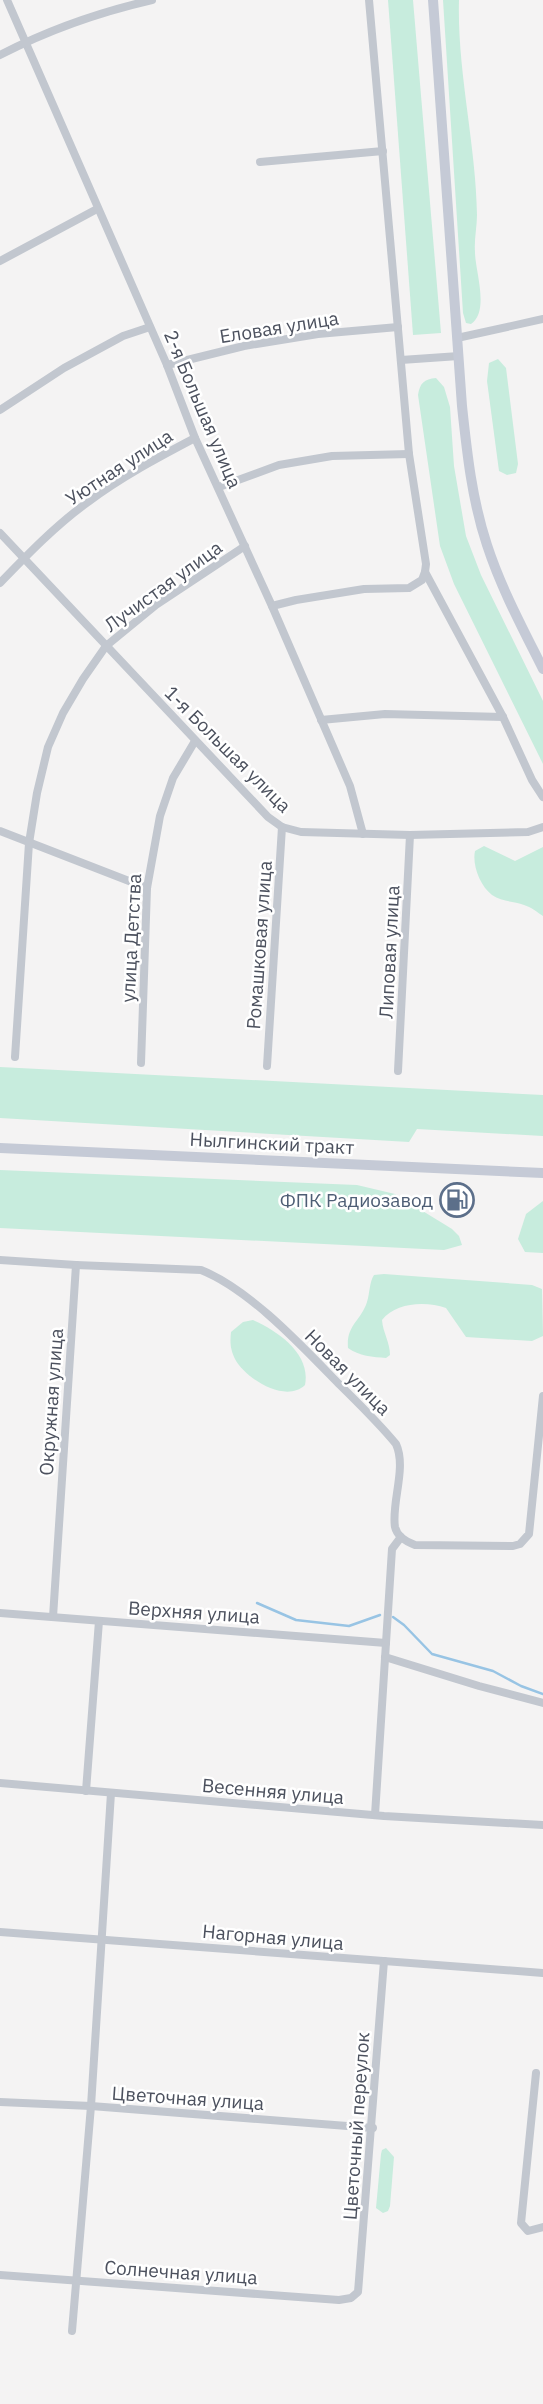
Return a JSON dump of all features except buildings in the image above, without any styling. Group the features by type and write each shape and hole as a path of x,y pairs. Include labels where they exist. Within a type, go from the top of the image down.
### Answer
{"street":[{"name":"2-я Большая улица","path":"6,0 167,365 195,438 246,546 350,786 363,834"},
{"path":"0,55 24,43 111,10 152,0"},
{"path":"272,606 364,589 409,588 422,580 425,572 409,454 369,0"},
{"path":"433,0 468,462 484,535 513,611 543,669"},
{"path":"260,162 383,151"},
{"path":"0,261 97,209"},
{"path":"457,338 543,319"},
{"path":"0,410 64,368 123,336 150,327"},
{"name":"Еловая улица","path":"167,365 256,344 318,334 398,327"},
{"path":"401,360 459,356"},
{"name":"Уютная улица","path":"0,583 86,503 148,463 195,438"},
{"path":"219,487 279,465 332,456 409,454"},
{"name":"1-я Большая улица","path":"0,533 195,741 268,817 282,827 302,832 410,835 528,832 543,828"},
{"name":"Лучистая улица","path":"15,1057 29,843 48,747 63,713 106,646 156,605 246,546"},
{"path":"425,572 543,797"},
{"path":"321,720 385,714 503,717"},
{"name":"улица Детства","path":"141,1063 147,888 160,816 173,778 195,741"},
{"name":"Ромашковая улица","path":"267,1066 282,827"},
{"path":"0,831 147,888"},
{"name":"Липовая улица","path":"398,1071 410,835"},
{"name":"Нылгинский тракт","path":"0,1148 543,1173"},
{"path":"0,1259 76,1265"},
{"name":"Новая улица","path":"76,1265 201,1270 220,1277 252,1302 308,1353 396,1444 400,1457 395,1527 401,1537"},
{"name":"Окружная улица","path":"53,1616 76,1265"},
{"path":"375,1815 391,1549 401,1537 415,1545 520,1544 529,1534 539,1484 543,1396"},
{"name":"Верхняя улица","path":"0,1613 386,1643"},
{"path":"86,1791 99,1620"},
{"path":"385,1657 543,1703"},
{"name":"Весенняя улица","path":"0,1783 375,1815 543,1825"},
{"path":"72,2331 91,2106 111,1793"},
{"name":"Нагорная улица","path":"0,1932 543,1973"},
{"name":"Цветочный переулок","path":"358,2292 373,2128 384,1961"},
{"path":"536,2073 521,2223 528,2231 543,2227"},
{"name":"Цветочная улица","path":"0,2102 91,2106 373,2128"},
{"name":"Солнечная улица","path":"0,2275 339,2300 351,2298 358,2292"}],"green space":[{"path":"388,0 413,0 441,333 413,335"},
{"path":"443,0 459,0 461,54 476,188 475,247 481,301 477,318 471,324 466,323 463,313"},
{"path":"498,359 506,368 518,464 516,473 507,475 499,471 487,381 489,363"},
{"path":"436,378 444,387 450,407 454,466 466,536 481,575 543,701 543,764 454,584 440,546 418,395 423,382"},
{"path":"484,846 515,861 543,847 543,916 529,907 500,899 488,891 481,881 475,863 475,851"},
{"path":"0,1067 543,1095 543,1136 417,1129 409,1142 0,1118"},
{"path":"0,1170 357,1185 395,1194 452,1229 459,1236 462,1245 444,1250 0,1228"},
{"path":"543,1201 543,1253 525,1252 518,1239 526,1214"},
{"path":"374,1275 532,1285 542,1289 543,1336 532,1341 466,1337 446,1308 421,1304 403,1306 382,1320 390,1355 386,1358 357,1353 348,1348 349,1334 368,1299"},
{"path":"253,1320 273,1330 291,1345 303,1363 305,1385 287,1392 277,1390 256,1381 240,1366 232,1352 231,1332 243,1322"},
{"path":"386,2148 394,2157 390,2206 388,2211 383,2213 376,2208 381,2154"}],"waterway":[{"path":"257,1603 296,1620 349,1626 380,1615"},
{"path":"393,1617 432,1654 493,1671 543,1694"}],"place":[{"name":"ФПК Радиозавод","path":"457,1200"}]}
